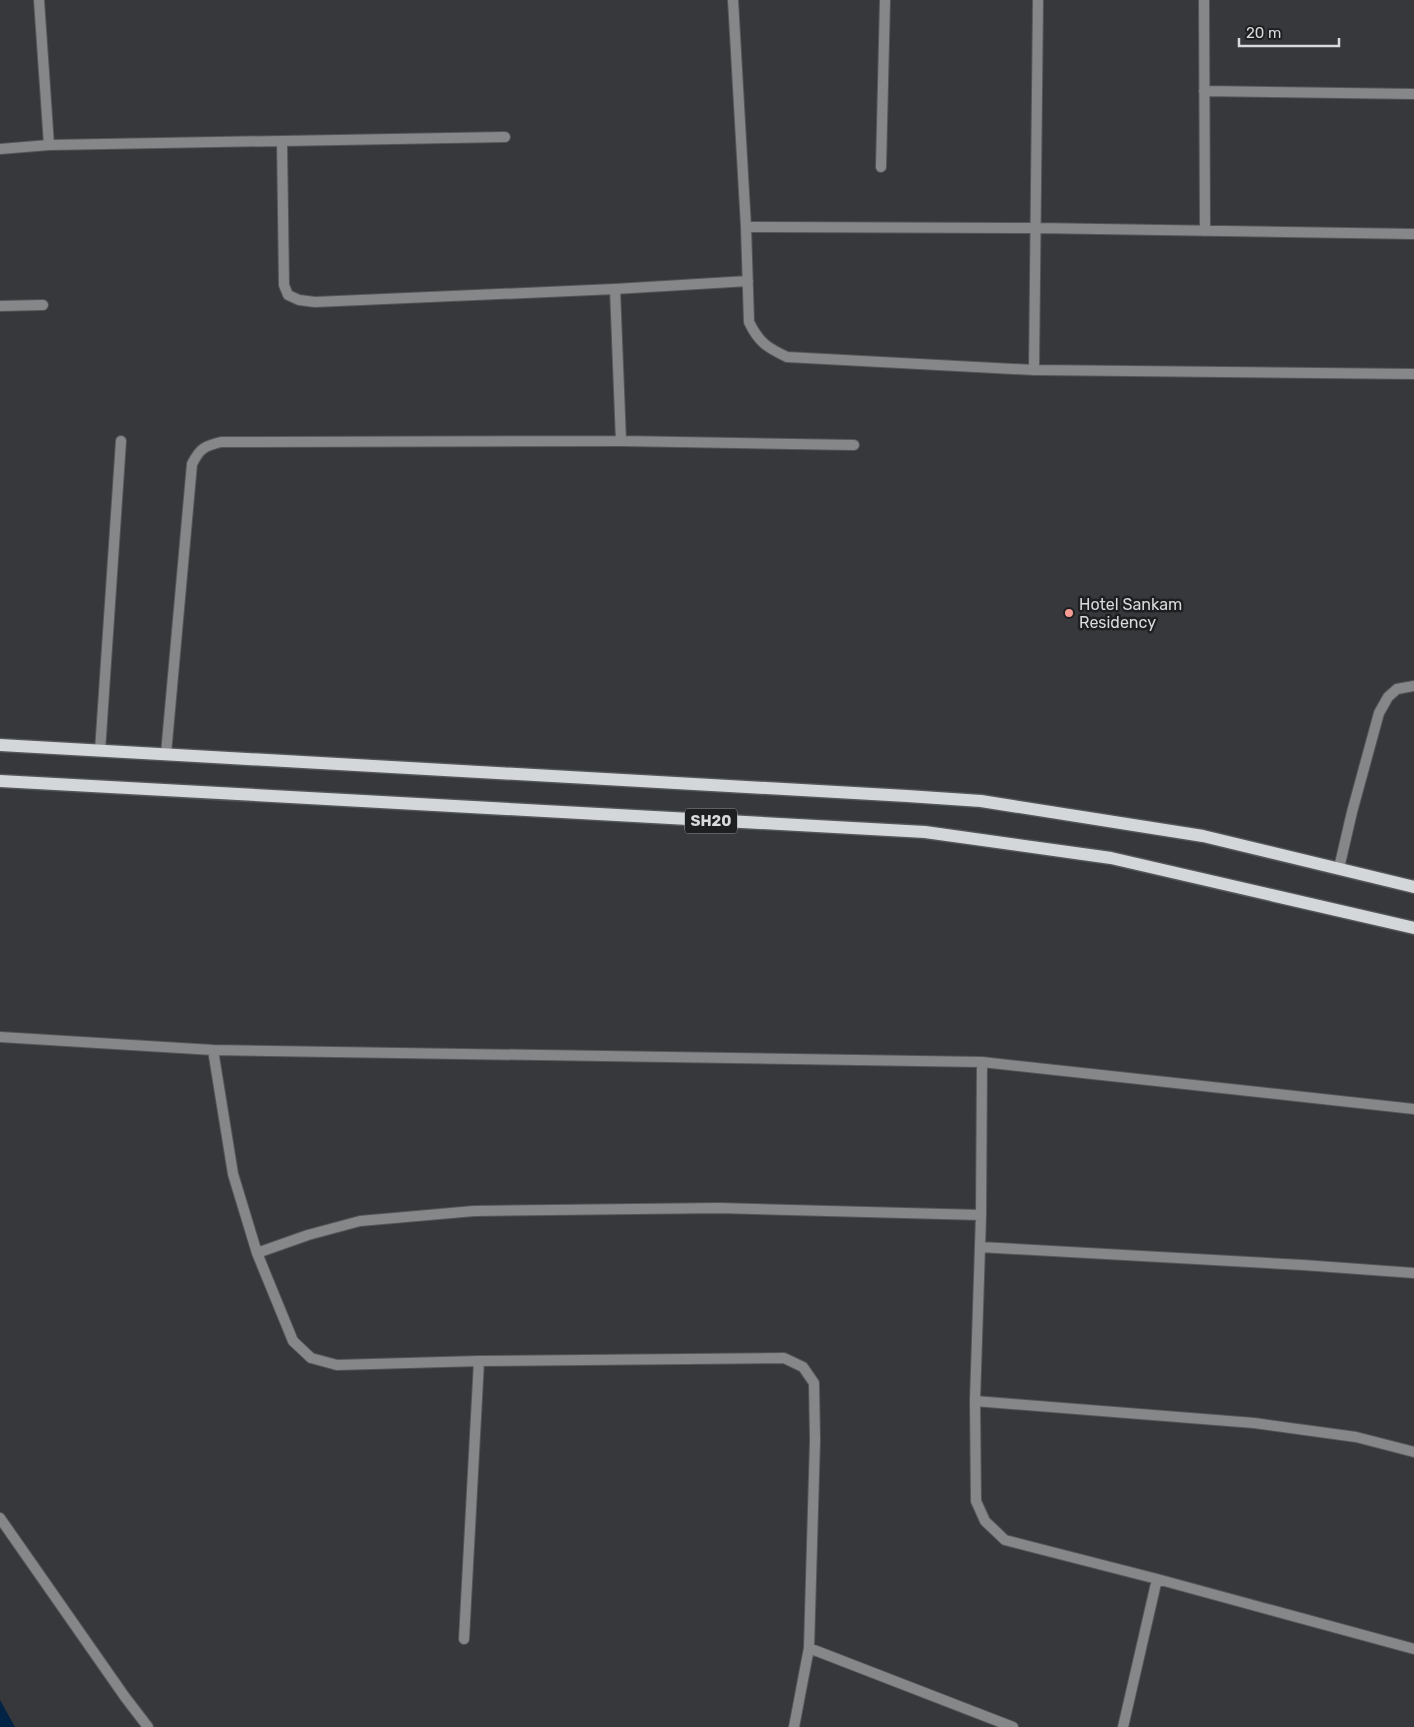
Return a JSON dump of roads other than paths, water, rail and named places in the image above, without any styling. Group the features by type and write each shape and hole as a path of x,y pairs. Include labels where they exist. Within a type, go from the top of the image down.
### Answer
{"main road":[{"name":"SH20","path":"0,745 981,801 1203,836 1414,887"},
{"name":"SH20","path":"0,781 925,832 1111,858 1414,928"}],"street":[{"path":"39,0 49,145"},
{"path":"733,0 746,228 749,322 755,336 768,348 788,357 1034,370 1414,374"},
{"path":"880,167 886,0"},
{"path":"1034,370 1038,0"},
{"path":"1204,0 1205,231"},
{"path":"1204,91 1414,94"},
{"path":"0,149 49,145 505,137"},
{"path":"282,141 284,285 288,295 299,300 315,302 748,281"},
{"path":"746,228 1035,228 1414,234"},
{"path":"615,288 621,441"},
{"path":"0,306 43,305"},
{"path":"100,751 121,441"},
{"path":"166,754 192,464 197,454 205,446 221,442 621,441 854,445"},
{"path":"1339,868 1379,714 1388,697 1397,689 1414,686"},
{"path":"0,1037 213,1050 982,1062 1414,1109"},
{"path":"213,1050 233,1174 257,1253 293,1341 311,1358 338,1364 784,1358 803,1367 814,1383 816,1440 809,1648 794,1727"},
{"path":"982,1062 981,1214 975,1401 976,1501 985,1521 1005,1540 1414,1649"},
{"path":"257,1253 308,1235 360,1221 474,1211 719,1208 981,1214"},
{"path":"980,1247 1293,1264 1414,1273"},
{"path":"464,1639 479,1361"},
{"path":"975,1401 1254,1423 1356,1437 1414,1452"},
{"path":"0,1518 124,1697 148,1727"},
{"path":"1123,1727 1157,1579"},
{"path":"809,1648 1013,1727"}],"water":[{"path":"0,1700 15,1727 0,1727"}],"place":[{"name":"Hotel Sankam Residency","path":"1069,613"}]}
